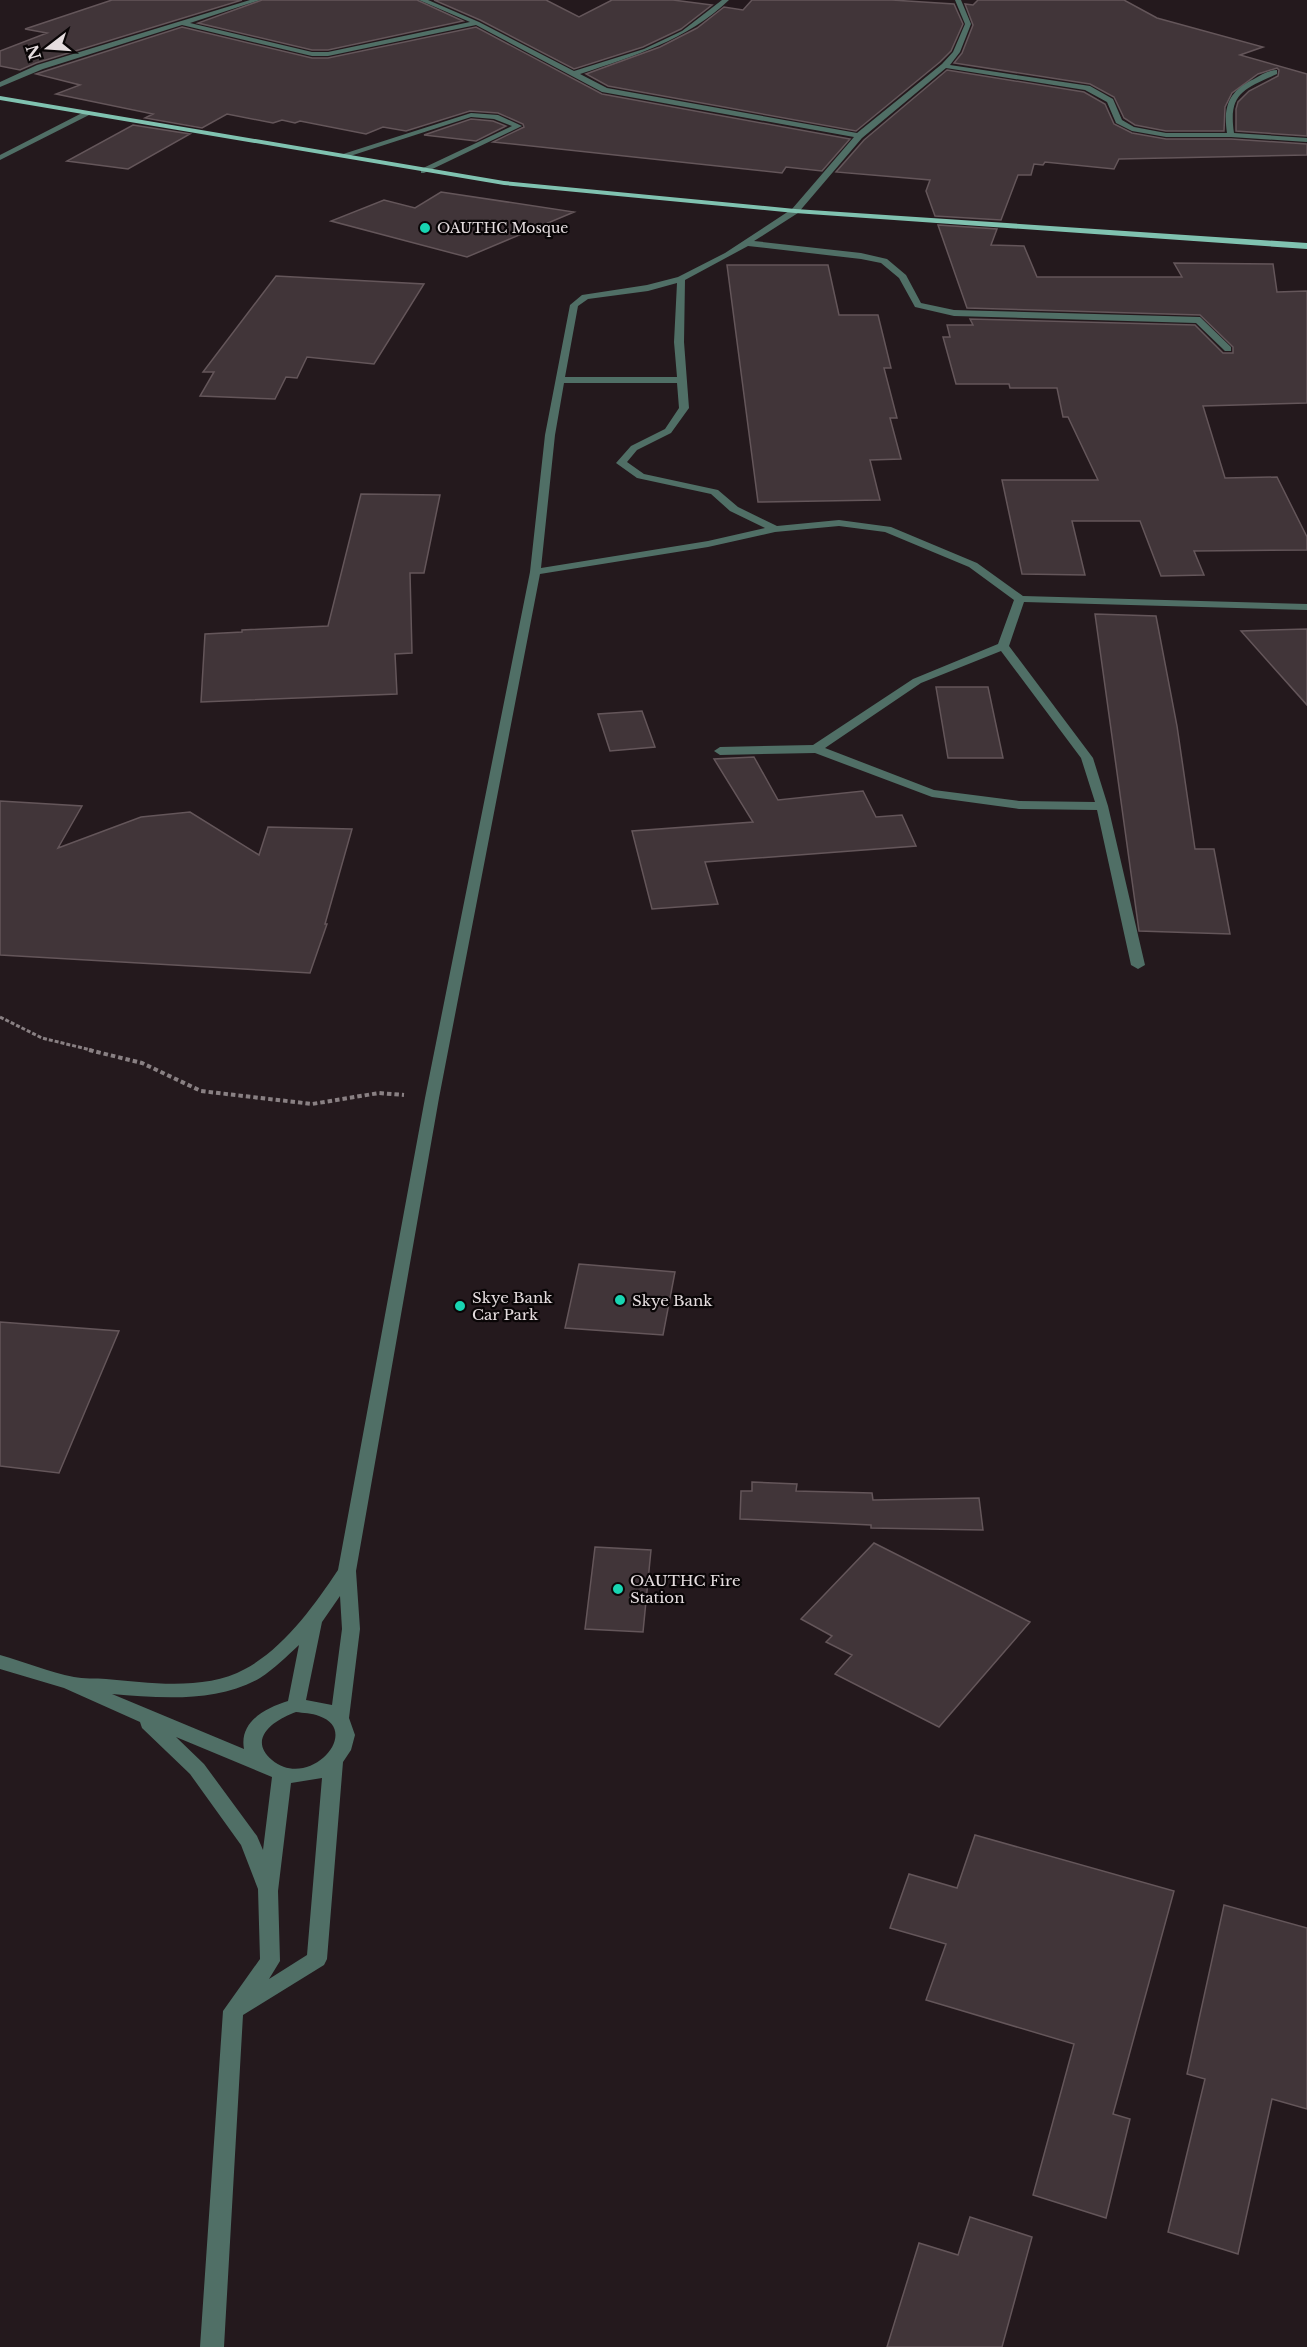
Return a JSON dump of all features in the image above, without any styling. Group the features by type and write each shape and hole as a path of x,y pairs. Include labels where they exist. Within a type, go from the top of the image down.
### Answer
{"main road":[{"path":"0,98 504,183 795,211 1307,246"}],"street":[{"path":"0,85 40,67 257,0"},
{"path":"422,0 477,23 605,90 665,99 859,136"},
{"path":"573,74 646,50 684,32 726,0"},
{"path":"339,1719 351,1629 347,1571 432,1098 535,572 550,435 574,305 580,300 596,295 648,288 681,279 747,243 795,211 859,136 945,66 956,52 968,24 958,0"},
{"path":"185,24 320,54 477,23"},
{"path":"945,66 1087,88 1110,101 1119,120 1132,129 1166,135 1231,135 1307,140"},
{"path":"1231,135 1227,116 1236,91 1274,72"},
{"path":"0,158 89,113"},
{"path":"344,155 471,115 495,117 518,126 424,171"},
{"path":"747,243 861,256 884,261 903,277 918,305 954,313 1199,320 1228,349"},
{"path":"681,279 679,342 684,408 668,431 634,448 621,463 641,476 714,492 734,509 775,529"},
{"path":"559,380 682,380"},
{"path":"535,572 708,544 775,529 838,523 886,529 973,565 1020,599 1307,607"},
{"path":"816,749 917,681 1003,646 1020,599"},
{"path":"1003,646 1087,758 1102,806 1138,965"},
{"path":"720,751 816,749 932,793 1019,805 1102,806"},
{"path":"70,1683 163,1690 204,1689 251,1674 313,1622 347,1571"},
{"path":"296,1705 313,1622"},
{"path":"0,1662 70,1683 210,1744 260,1763 282,1775 309,1775 333,1762 342,1752 346,1740 345,1729 339,1719 328,1710 296,1705 278,1711 263,1720 254,1734 253,1749 260,1763"},
{"path":"141,1714 197,1769 250,1842 268,1891"},
{"path":"233,2011 317,1959 333,1762"},
{"path":"212,2347 233,2011 270,1961 268,1891 282,1775"}],"path":[{"path":"0,1017 42,1038 142,1063 201,1091 312,1104 379,1093 432,1098"}],"building":[{"path":"112,0 242,0 36,63 20,70 0,66 0,51 47,33 25,29"},
{"path":"262,0 417,0 463,21 328,50 312,50 198,23"},
{"path":"434,0 546,0 579,17 612,0 673,0 712,5 681,29 643,47 574,69 480,20"},
{"path":"752,0 892,0 954,4 963,24 951,51 940,62 856,131 608,86 586,74 660,47 697,28 724,7 743,10"},
{"path":"978,0 1124,0 1157,18 1263,47 1240,55 1307,74 1307,136 1236,131 1238,102 1249,91 1278,76 1277,68 1258,74 1232,93 1225,107 1224,131 1166,131 1135,125 1124,118 1114,97 1090,84 954,63 962,53 973,25 965,4 973,5"},
{"path":"182,27 312,58 328,58 476,27 602,94 850,139 822,171 786,167 782,173 493,142 524,127 523,124 498,113 470,111 406,131 383,127 366,134 300,121 295,123 282,120 273,123 227,114 202,128 145,118 153,114 56,94 80,85 36,74"},
{"path":"947,70 1084,92 1105,104 1114,124 1132,133 1166,139 1231,139 1307,144 1307,155 1119,159 1114,169 1045,162 1043,165 1034,164 1031,175 1018,175 1001,220 935,216 926,191 930,180 836,172 864,140"},
{"path":"471,119 493,121 506,126 476,141 424,135"},
{"path":"133,125 190,134 128,169 67,161"},
{"path":"441,192 574,212 467,257 331,221 384,200 415,208"},
{"path":"938,225 997,229 991,245 1024,246 1037,277 1182,277 1174,263 1273,264 1277,292 1307,291 1307,403 1203,406 1225,478 1277,477 1307,537 1307,550 1194,551 1204,575 1161,576 1140,521 1072,521 1085,575 1022,574 1002,480 1098,480 1068,417 1063,417 1057,388 1010,388 1009,384 956,384 943,337 950,337 947,325 973,325 970,319 1195,325 1223,353 1233,353 1233,347 1200,315 967,308"},
{"path":"727,265 828,265 839,315 878,315 891,368 884,368 897,418 890,418 901,459 870,460 880,500 758,502"},
{"path":"276,276 424,284 374,364 307,357 297,378 286,377 275,399 200,396 214,372 203,372"},
{"path":"361,494 440,495 424,573 410,573 412,653 395,654 397,694 201,702 205,634 328,626"},
{"path":"1095,614 1156,616 1177,726 1195,849 1214,849 1230,934 1139,931"},
{"path":"1307,629 1307,705 1241,631"},
{"path":"936,687 988,687 1003,758 948,758"},
{"path":"642,711 655,747 610,751 598,714"},
{"path":"754,757 778,800 863,791 876,817 902,815 916,846 705,862 718,904 652,909 632,831 753,822 714,759"},
{"path":"0,801 82,806 58,848 141,817 190,812 259,855 268,827 352,829 325,924 327,924 310,973 0,955"},
{"name":"Skye Bank","path":"579,1264 675,1272 663,1335 565,1328"},
{"path":"0,1322 119,1331 59,1473 0,1466"},
{"path":"752,1482 797,1484 796,1491 872,1493 873,1500 979,1498 983,1530 871,1528 871,1525 740,1519 741,1491 752,1491"},
{"path":"874,1543 1030,1622 939,1727 835,1674 852,1655 826,1642 832,1636 801,1619"},
{"name":"OAUTHC Fire Station","path":"595,1547 651,1550 643,1632 585,1629"},
{"path":"975,1835 1174,1891 1113,2114 1130,2119 1106,2218 1033,2195 1074,2044 926,2000 946,1944 890,1928 909,1874 957,1888"},
{"path":"1224,1905 1307,1928 1307,2109 1272,2099 1238,2254 1168,2232 1205,2079 1187,2074"},
{"path":"970,2217 1032,2237 1002,2347 887,2347 919,2243 958,2255"}],"place":[{"name":"OAUTHC Mosque","path":"425,228"},
{"name":"Skye Bank","path":"620,1300"},
{"name":"Skye Bank Car Park","path":"460,1306"},
{"name":"OAUTHC Fire Station","path":"618,1589"}]}
